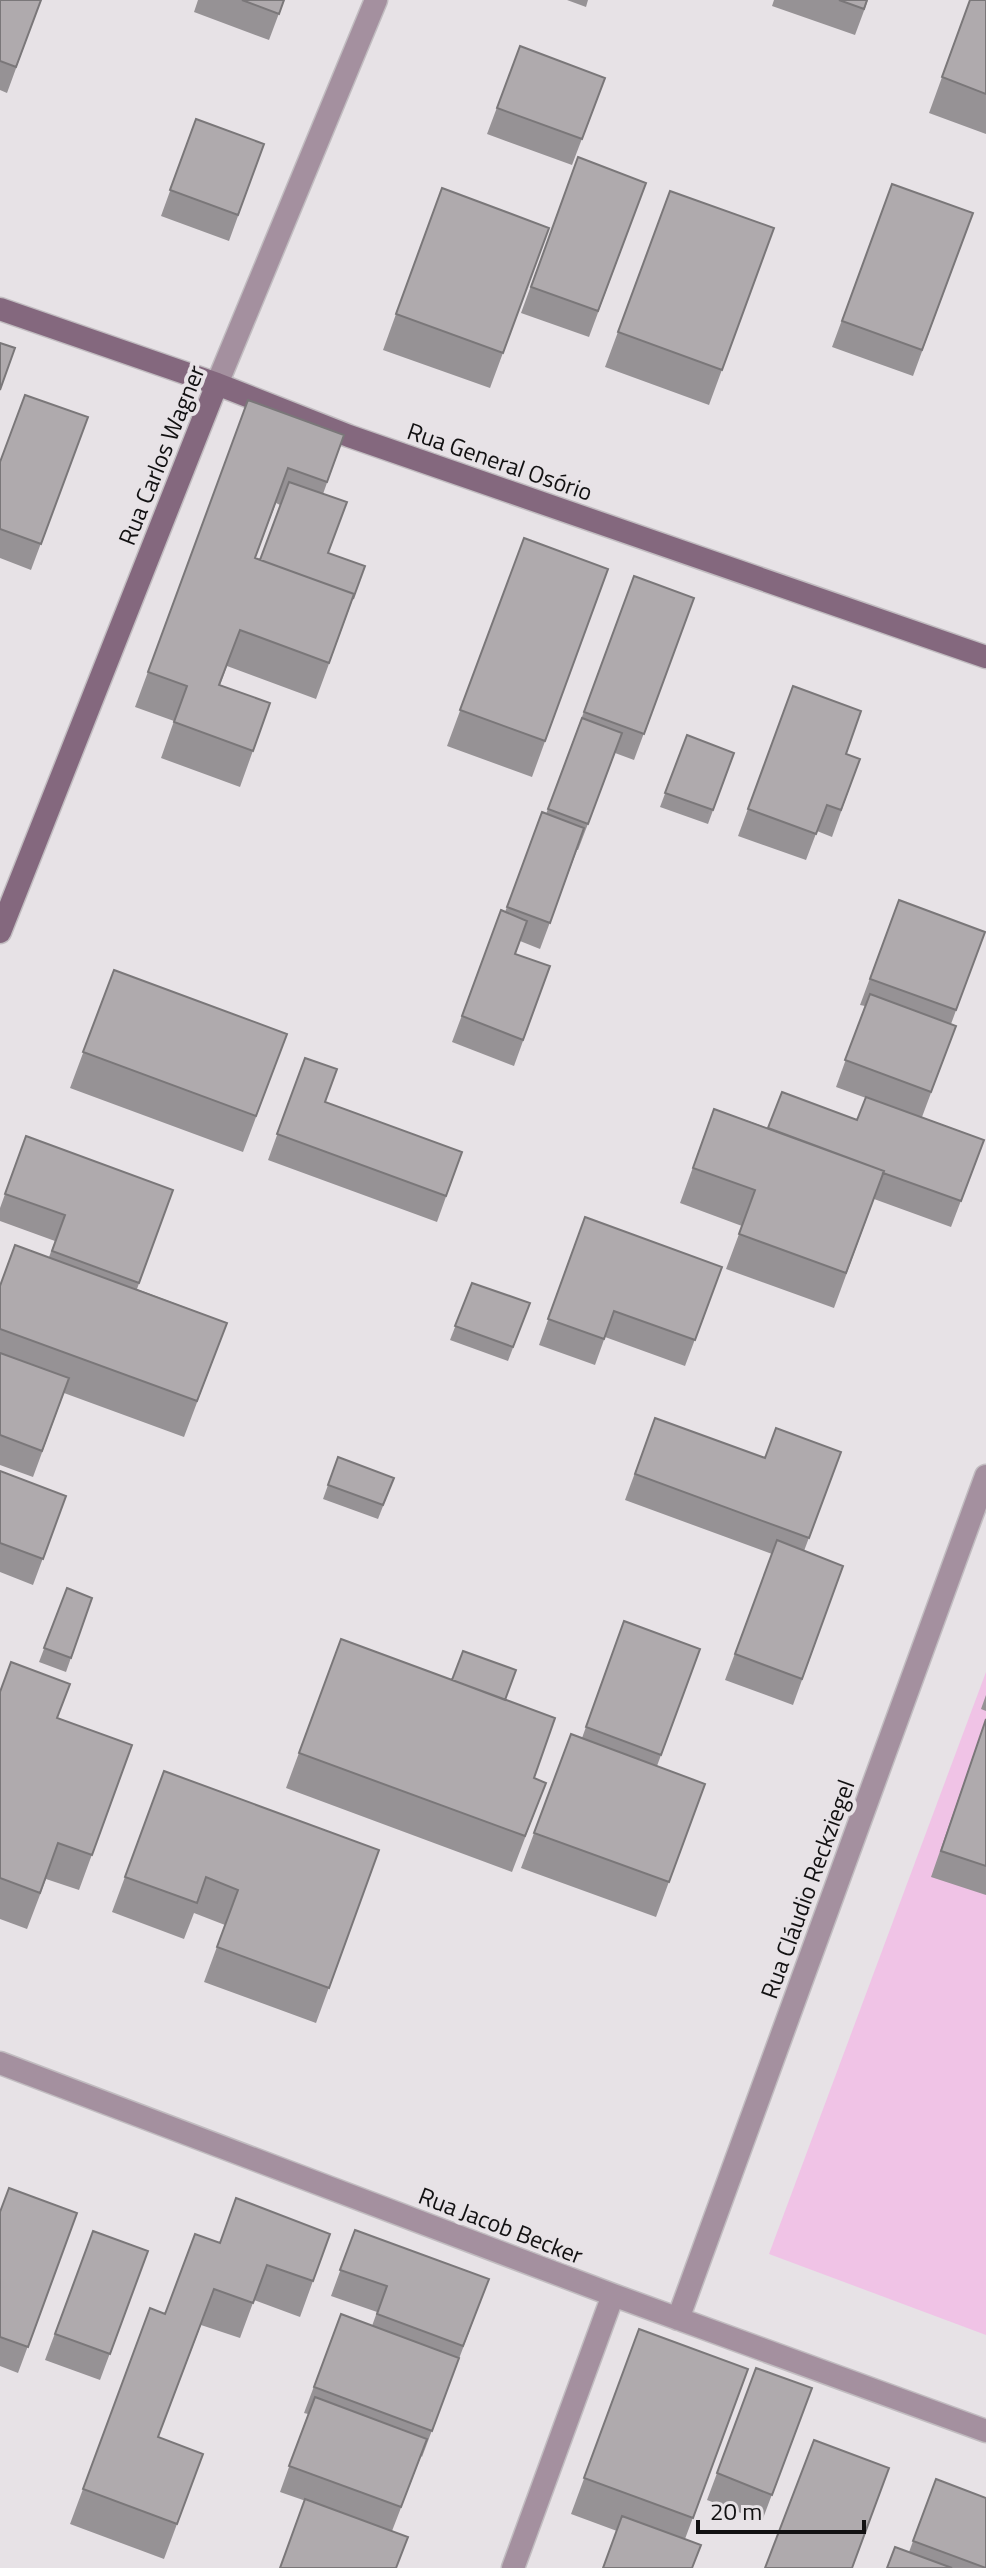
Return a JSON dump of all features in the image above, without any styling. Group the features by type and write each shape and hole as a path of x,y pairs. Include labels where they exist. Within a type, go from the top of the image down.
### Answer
{"main road":[{"name":"Rua General Osório","path":"0,309 217,384 349,436 986,657"},
{"name":"Rua Carlos Wagner","path":"0,932 217,384"}],"street":[{"name":"Rua Carlos Wagner","path":"217,384 376,0"},
{"name":"Rua Cláudio Reckziegel","path":"678,2319 986,1476"},
{"name":"Rua Jacob Becker","path":"0,2063 613,2295 986,2431"},
{"path":"513,2568 613,2295"}],"shaded area":[{"path":"986,1672 986,2335 769,2254"}],"building":[{"path":"0,0 41,0 16,67 0,61"},
{"path":"242,0 284,0 279,14"},
{"path":"839,0 867,0 864,9"},
{"path":"970,0 986,0 986,94 942,77"},
{"path":"520,46 605,78 582,139 497,108"},
{"path":"196,119 264,144 238,215 170,190"},
{"path":"578,157 646,183 598,311 531,287"},
{"path":"892,184 973,213 922,350 842,321"},
{"path":"442,188 549,228 503,353 396,314"},
{"path":"670,191 774,228 722,370 618,332"},
{"path":"0,343 15,348 0,390"},
{"path":"25,395 88,417 41,544 0,529 0,462"},
{"path":"248,400 344,435 327,482 288,468 255,558 354,594 329,663 240,630 219,685 270,703 253,751 174,722 187,686 148,672"},
{"path":"289,482 347,502 328,553 365,566 353,599 354,594 260,560"},
{"path":"524,538 608,569 545,741 460,710"},
{"path":"634,576 694,598 644,734 584,712"},
{"path":"793,686 861,711 846,754 860,759 841,810 827,805 816,834 748,809"},
{"path":"582,718 622,733 588,824 548,809"},
{"path":"687,735 734,753 713,810 665,793"},
{"path":"542,812 584,828 550,923 507,907"},
{"path":"899,900 985,932 956,1010 870,979"},
{"path":"501,910 527,921 515,954 550,966 523,1040 462,1016"},
{"path":"114,970 287,1034 256,1116 83,1052"},
{"path":"870,994 956,1026 931,1092 845,1060"},
{"path":"305,1058 337,1069 325,1102 462,1152 446,1196 277,1134"},
{"path":"782,1092 857,1120 866,1097 984,1140 961,1201 768,1128"},
{"path":"714,1109 884,1171 846,1273 739,1234 755,1190 693,1168"},
{"path":"26,1136 173,1190 139,1283 52,1251 65,1215 5,1194"},
{"path":"585,1217 722,1267 695,1340 614,1311 604,1339 548,1319"},
{"path":"15,1245 227,1323 197,1401 0,1329 0,1286"},
{"path":"472,1283 530,1303 513,1347 455,1326"},
{"path":"0,1353 69,1378 42,1451 0,1435"},
{"path":"655,1418 765,1458 776,1428 841,1452 809,1538 635,1474"},
{"path":"338,1457 394,1478 383,1505 328,1485"},
{"path":"0,1471 66,1496 43,1559 0,1543"},
{"path":"777,1540 843,1566 802,1679 735,1654"},
{"path":"67,1588 92,1598 71,1658 44,1648"},
{"path":"624,1621 700,1649 661,1755 586,1727"},
{"path":"341,1639 555,1718 534,1778 546,1783 525,1836 299,1753"},
{"path":"463,1651 516,1670 505,1700 452,1680"},
{"path":"11,1662 70,1684 57,1718 132,1745 92,1855 58,1843 40,1893 0,1878 0,1692"},
{"path":"986,1719 986,1866 941,1851"},
{"path":"571,1734 705,1784 669,1882 534,1833"},
{"path":"164,1771 379,1850 329,1988 217,1947 238,1890 206,1877 197,1903 125,1877"},
{"path":"9,2188 77,2213 28,2347 0,2337 0,2212"},
{"path":"236,2198 330,2234 313,2281 267,2265 253,2303 214,2289 158,2437 203,2454 177,2524 83,2489 150,2308 165,2314 195,2234 220,2243"},
{"path":"355,2230 489,2279 463,2346 377,2314 387,2286 340,2270"},
{"path":"93,2231 148,2251 110,2354 55,2334"},
{"path":"341,2314 459,2358 432,2431 314,2387"},
{"path":"639,2329 748,2369 693,2518 584,2478"},
{"path":"756,2368 812,2388 772,2495 717,2473"},
{"path":"315,2397 427,2439 401,2507 289,2466"},
{"path":"814,2440 889,2468 852,2568 765,2568"},
{"path":"936,2479 986,2498 986,2568 913,2541"},
{"path":"305,2499 408,2537 396,2568 280,2568"},
{"path":"622,2516 701,2545 692,2568 603,2568"},
{"path":"895,2547 952,2568 887,2568"}]}
